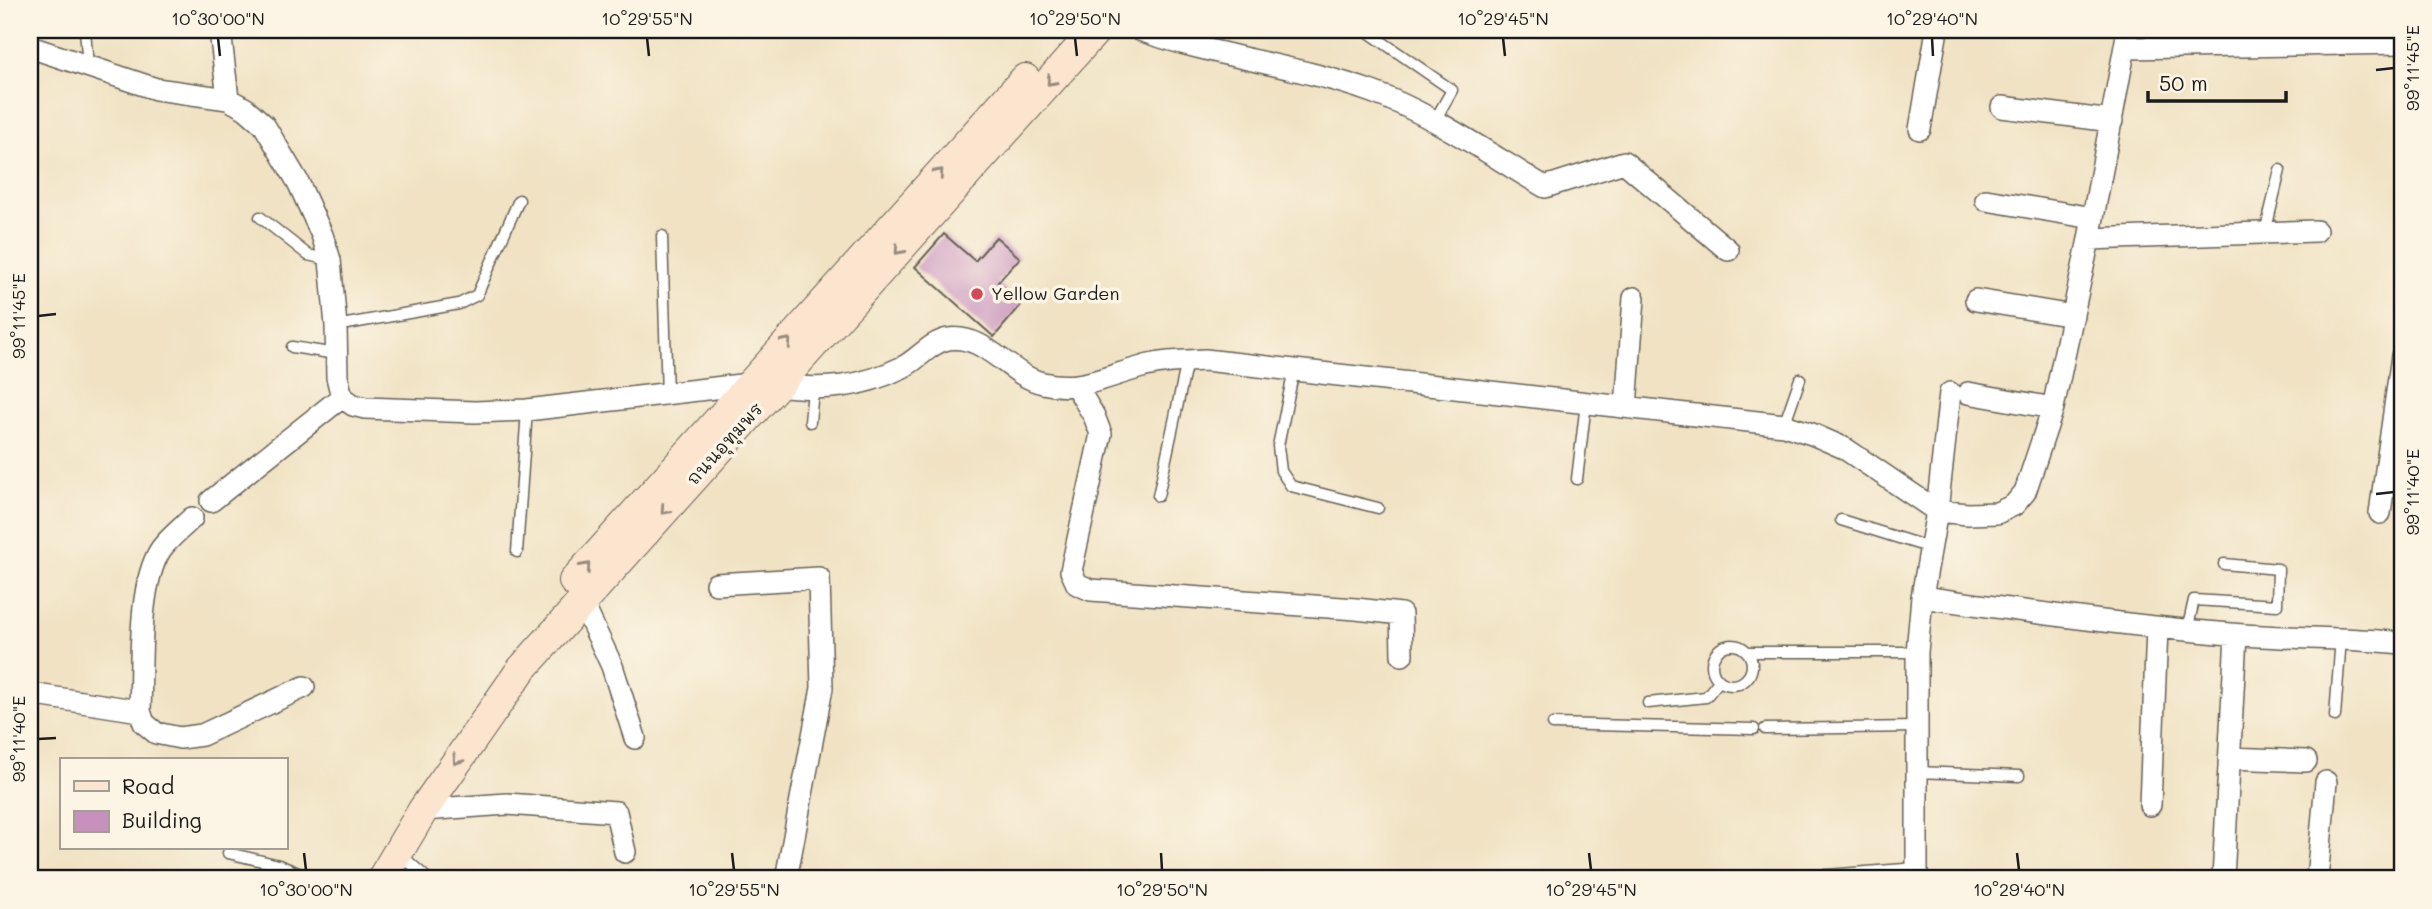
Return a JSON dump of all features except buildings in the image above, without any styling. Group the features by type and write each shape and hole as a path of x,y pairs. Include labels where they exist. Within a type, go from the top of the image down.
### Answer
{"street":[{"path":"220,30 228,99"},
{"name":"ถนนอุทุมพร","path":"361,879 416,784 507,656 748,384 1069,30"},
{"name":"ถนนอุทุมพร","path":"382,879 423,810 521,670 1096,30"},
{"path":"1140,30 1374,92 1434,122 1545,187 1624,162 1728,250"},
{"path":"1920,130 1937,30"},
{"path":"30,47 156,89 228,99 246,109 264,125 298,182 330,260 337,377 342,397 353,405 365,408 475,412 527,410 748,384 813,390 857,385 903,367 935,343 959,339 986,349 1029,379 1044,384 1089,385 1143,366 1205,360 1784,425 1844,448 1937,511 1968,514 1997,513 2014,505 2025,492 2053,408 2127,39 2391,39"},
{"path":"2002,107 2112,121"},
{"path":"1986,200 2093,218"},
{"path":"2089,239 2316,231"},
{"path":"1626,407 1634,298"},
{"path":"1976,300 2073,316"},
{"path":"2380,513 2402,359"},
{"path":"1076,386 1094,416 1101,434 1071,572 1077,584 1091,590 1401,614 1402,655"},
{"path":"1917,874 1917,652 1922,597 1959,393 2053,408"},
{"path":"211,501 342,397"},
{"path":"192,518 160,551 151,573 145,604 139,711 144,723 156,733 180,738 202,735 304,687"},
{"path":"716,584 819,578 822,688 786,879"},
{"path":"1922,597 2187,631 2402,643"},
{"path":"582,603 612,666 635,738"},
{"path":"2150,805 2157,628"},
{"path":"2223,879 2236,635"},
{"path":"30,694 139,711"},
{"path":"2229,758 2306,761"},
{"path":"2316,879 2326,782"},
{"path":"423,810 507,804 616,812 625,852"}],"lane":[{"path":"85,30 88,66"},
{"path":"1365,30 1452,90 1434,122"},
{"path":"2265,233 2280,170"},
{"path":"336,326 458,304 477,295 519,200"},
{"path":"260,217 308,255 330,260"},
{"path":"662,236 667,394"},
{"path":"292,347 336,354"},
{"path":"1158,496 1187,361"},
{"path":"1294,370 1278,446 1281,471 1290,486 1378,508"},
{"path":"1784,425 1800,379"},
{"path":"810,422 813,390"},
{"path":"1577,479 1586,403"},
{"path":"517,552 527,410"},
{"path":"1841,520 1931,548"},
{"path":"2187,631 2194,600 2277,605 2278,569 2224,565"},
{"path":"2335,716 2341,638"},
{"path":"1747,652 1752,660 1751,671 1746,679 1738,685 1719,681 1712,666 1717,651 1732,645 1747,652 1917,652"},
{"path":"1648,703 1706,697 1719,681"},
{"path":"1553,724 1760,729 1917,727"},
{"path":"1917,772 2020,776"},
{"path":"398,852 428,879"},
{"path":"228,853 278,865 313,879"},
{"path":"1776,879 1917,874"}],"place":[{"name":"Yellow Garden","path":"977,294"}]}
